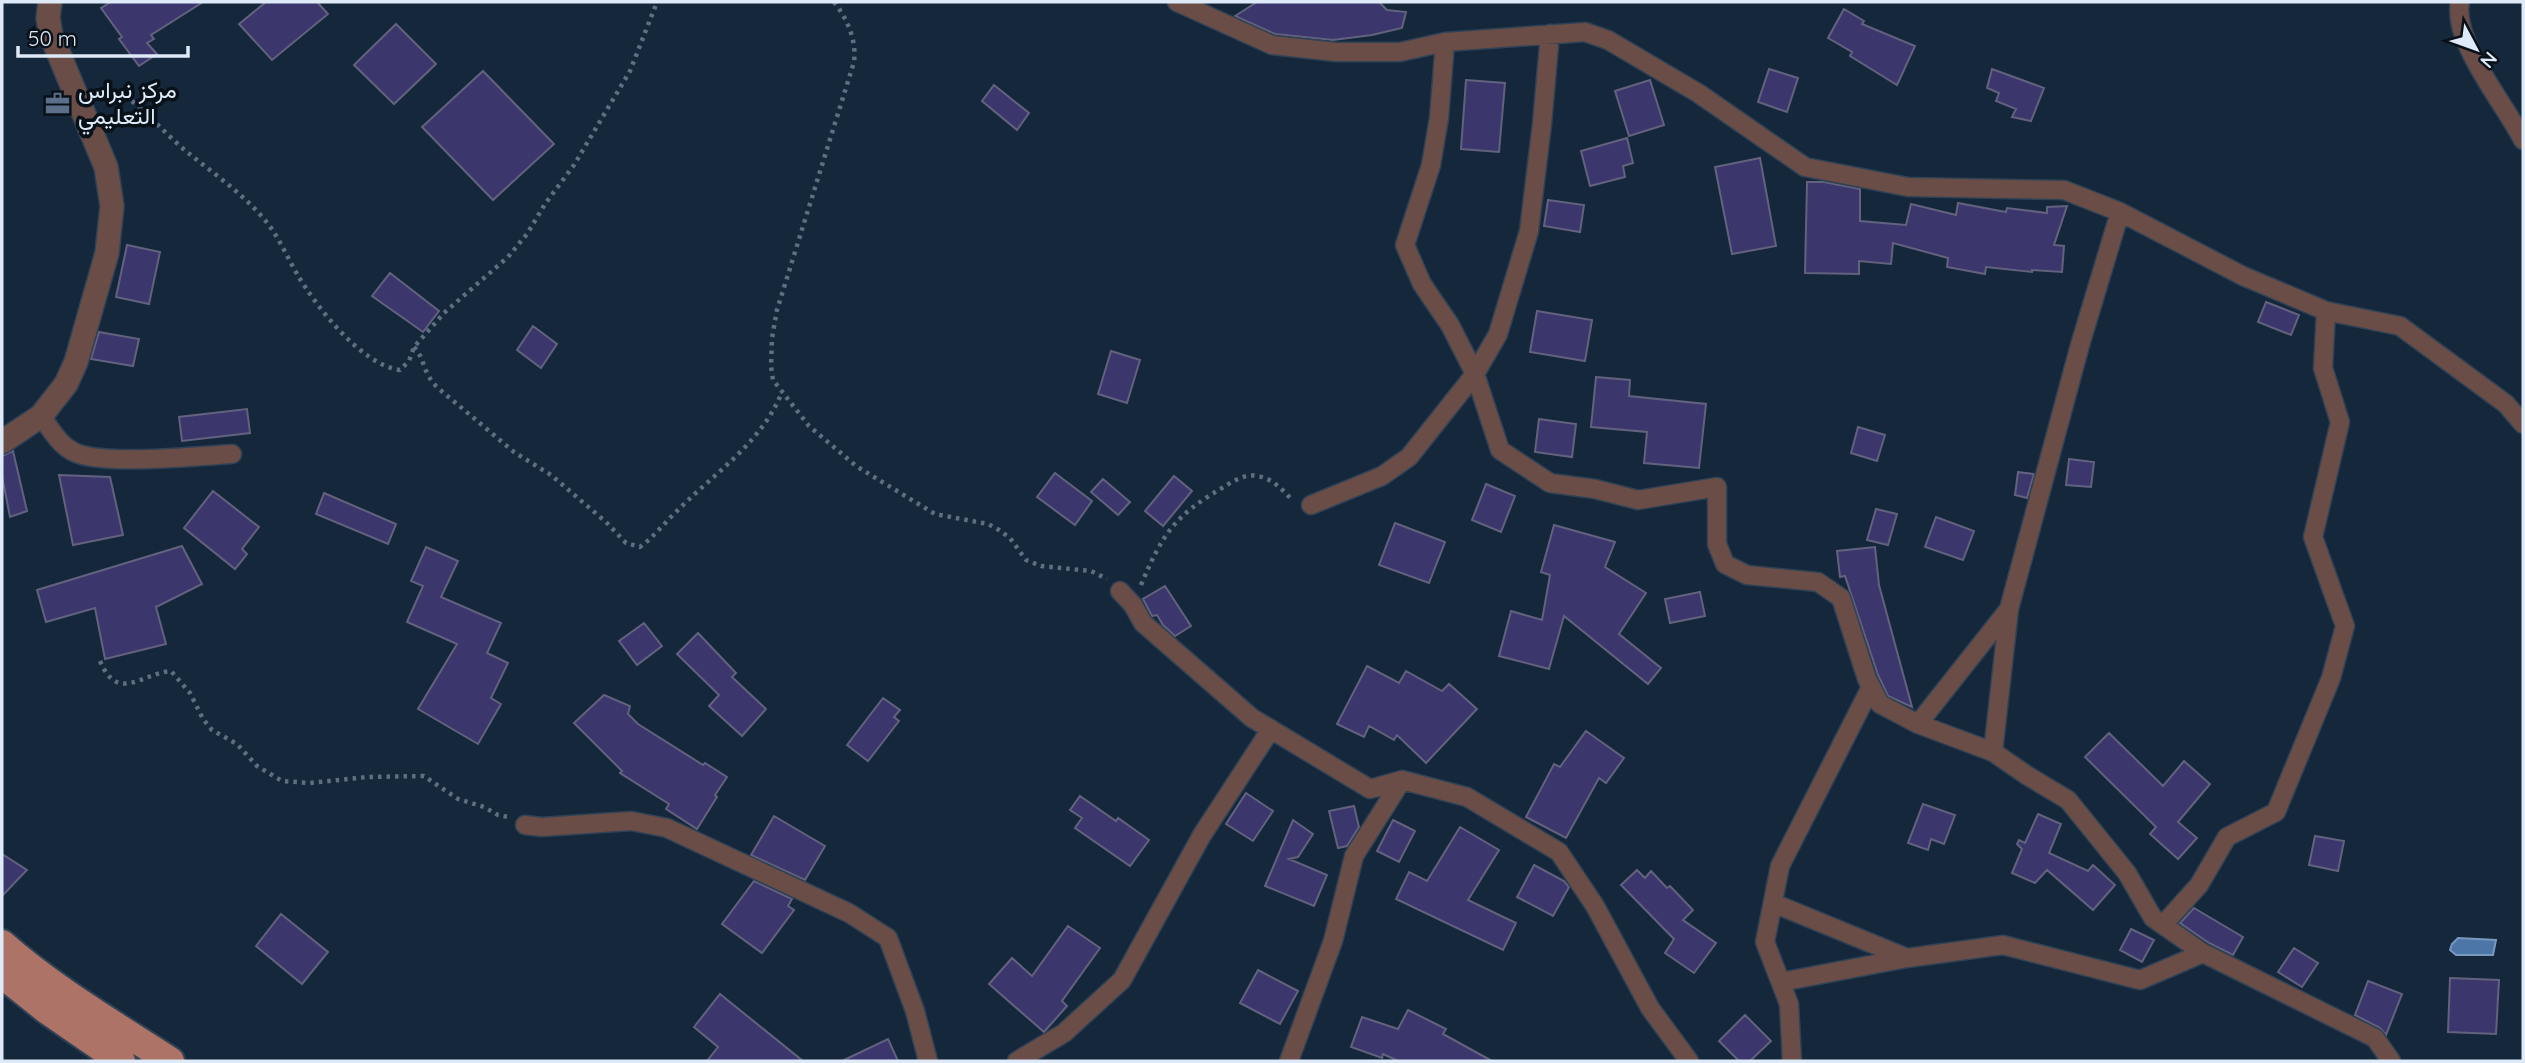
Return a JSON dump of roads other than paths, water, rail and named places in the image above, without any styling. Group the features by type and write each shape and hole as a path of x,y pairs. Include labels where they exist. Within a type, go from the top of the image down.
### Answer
{"main road":[{"path":"2,944 65,992 170,1061"},
{"path":"2,974 47,1010 121,1061"}],"street":[{"path":"2,442 41,416 66,384 76,362 107,253 112,206 106,167 51,35 48,18 50,2"},
{"path":"1177,2 1272,45 1336,52 1400,52 1445,42 1585,32 1608,40 1698,93 1805,167 1908,187 2064,190 2120,212 2243,276 2326,311 2400,326 2505,404 2523,424"},
{"path":"2460,2 2464,34 2481,73 2523,140"},
{"path":"1304,504 1382,476 1409,457 1475,374 1498,334 1528,231 1542,124 1549,34"},
{"path":"1445,42 1440,118 1431,165 1405,245 1422,284 1450,325 1475,374 1500,450 1550,483 1595,489 1638,500 1717,487 1717,544 1725,564 1747,575 1818,582 1840,598 1871,687 1880,704 1918,724 1993,752 2068,800 2127,873 2152,918 2203,953 2375,1038 2391,1061"},
{"path":"1993,752 2009,609 2080,345 2120,212"},
{"path":"2163,925 2199,885 2227,837 2276,812 2331,678 2346,626 2314,537 2340,422 2323,368 2326,311"},
{"path":"41,416 62,444 86,457 149,459 232,454"},
{"path":"1120,592 1133,605 1143,623 1252,718 1370,789 1402,780 1466,797 1559,852 1595,906 1650,1008 1689,1061"},
{"path":"1918,724 2009,609"},
{"path":"1792,1061 1789,1004 1765,942 1780,866 1871,687"},
{"path":"1017,1061 1064,1033 1122,980 1202,835 1271,729"},
{"path":"1289,1061 1333,941 1354,856 1402,780"},
{"path":"525,825 542,827 631,821 667,828 849,913 888,938 915,1010 928,1061"},
{"path":"1773,903 1907,958"},
{"path":"1781,982 1907,958 2003,945 2140,980 2203,953"}],"water":[{"path":"2458,938 2496,940 2493,955 2456,955 2450,950"}],"place":[{"name":"مركز نبراس التعليمي","path":"58,103"}]}
